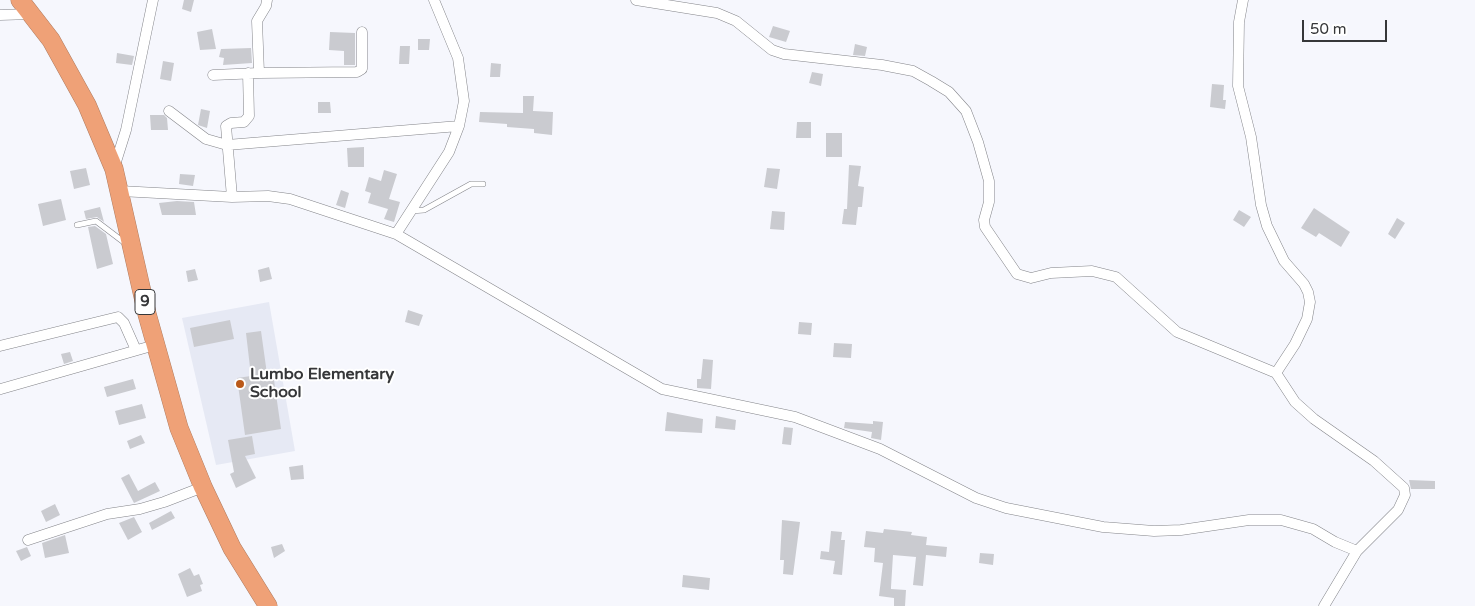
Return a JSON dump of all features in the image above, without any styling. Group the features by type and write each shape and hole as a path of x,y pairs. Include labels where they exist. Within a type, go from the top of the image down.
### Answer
{"highway":[{"name":"9","path":"20,0 51,40 87,105 114,169 174,413 203,487 232,548 268,606"}],"street":[{"path":"114,169 126,130 153,0"},
{"path":"259,73 257,21 266,6 267,0"},
{"path":"396,234 449,152 459,126 464,102 458,58 434,0"},
{"path":"636,0 717,13 736,21 772,50 784,54 882,65 913,71 931,81 949,92 966,111 978,142 989,181 989,202 984,220 985,227 1017,274 1031,278 1051,273 1092,271 1116,277 1177,332 1276,373 1296,402 1314,418 1374,461 1404,488 1405,495 1398,510 1357,551 1324,606"},
{"path":"1243,0 1239,22 1238,86 1251,136 1261,205 1267,226 1284,261 1304,284 1310,302 1306,319 1295,344 1276,373"},
{"path":"0,15 32,14"},
{"path":"213,76 248,73 357,72 362,69 362,32"},
{"path":"232,197 227,146 228,124 244,122 249,116 248,73"},
{"path":"169,111 206,139 227,146 459,126"},
{"path":"120,191 232,197 268,196 290,199 396,234 662,389 795,416 880,449 991,504 1104,527 1154,531 1181,530 1249,520 1280,520 1314,529 1334,542 1357,551"},
{"path":"0,346 118,317 124,323 136,350"},
{"path":"1,389 156,345"},
{"path":"28,540 107,514 140,509 164,502 203,487"}],"lane":[{"path":"411,211 424,210 471,184 484,184"},
{"path":"77,225 96,221 101,223 134,250"}],"shaded area":[{"name":"Lumbo Elementary School","path":"269,302 295,451 216,465 182,318"}],"building":[{"path":"184,0 194,0 191,12 182,9"},
{"path":"773,26 790,31 786,42 769,37"},
{"path":"212,29 216,49 200,50 197,32"},
{"path":"330,32 355,33 355,65 344,65 344,51 329,50"},
{"path":"418,39 430,39 429,50 418,50"},
{"path":"855,44 867,47 865,56 853,55"},
{"path":"400,46 410,46 409,64 399,64"},
{"path":"251,48 252,63 223,65 224,58 219,57 221,49"},
{"path":"117,53 134,56 132,65 116,63"},
{"path":"163,61 174,63 171,81 160,79"},
{"path":"491,63 501,64 500,77 490,77"},
{"path":"812,72 823,74 821,86 809,83"},
{"path":"1212,84 1224,85 1223,100 1226,100 1225,109 1210,107"},
{"path":"523,96 534,96 533,111 553,112 552,135 534,133 534,129 507,127 507,124 479,122 480,112 523,113"},
{"path":"318,102 330,102 331,113 318,113"},
{"path":"201,109 210,111 207,128 198,125"},
{"path":"150,115 164,115 167,118 168,130 151,130"},
{"path":"797,122 811,122 811,138 796,138"},
{"path":"826,133 842,133 842,157 826,157"},
{"path":"364,147 364,167 348,167 347,148"},
{"path":"849,165 861,166 858,186 864,187 862,207 858,207 856,225 842,224 844,209 847,209"},
{"path":"86,168 90,185 74,189 70,171"},
{"path":"767,168 780,169 777,189 764,187"},
{"path":"384,170 397,174 389,199 400,202 394,222 384,219 388,209 368,203 371,193 365,191 369,177 381,181"},
{"path":"180,174 195,175 193,186 179,184"},
{"path":"341,190 349,193 345,208 336,205"},
{"path":"61,199 66,220 43,226 38,204"},
{"path":"194,202 196,215 162,215 159,203"},
{"path":"100,207 104,222 97,217 86,219 84,211"},
{"path":"1314,208 1350,232 1341,247 1319,233 1316,237 1301,228"},
{"path":"1239,210 1251,217 1244,227 1233,220"},
{"path":"772,211 785,212 784,230 770,229"},
{"path":"1397,218 1405,223 1395,239 1388,234"},
{"path":"95,226 106,234 113,264 97,269 88,227"},
{"path":"269,267 272,279 260,282 258,270"},
{"path":"195,269 198,280 188,282 186,271"},
{"path":"408,310 423,315 419,326 405,322"},
{"path":"230,320 234,339 194,347 190,328"},
{"path":"799,322 812,323 811,335 798,334"},
{"path":"261,331 267,374 273,373 281,429 245,435 237,378 251,376 246,333"},
{"path":"834,343 852,344 851,358 833,357"},
{"path":"70,352 73,361 64,364 61,354"},
{"path":"703,359 713,360 711,389 697,388 697,379 701,379"},
{"path":"133,379 136,389 107,397 104,387"},
{"path":"142,404 146,418 119,425 115,411"},
{"path":"667,412 703,419 702,433 665,431"},
{"path":"716,416 736,420 735,430 715,428"},
{"path":"873,421 883,422 881,440 871,438 872,432 844,428 845,422 873,424"},
{"path":"784,427 793,428 791,445 782,444"},
{"path":"141,435 145,443 130,449 127,441"},
{"path":"252,436 255,454 245,456 256,478 236,488 230,474 234,472 228,440"},
{"path":"303,465 304,479 291,480 289,467"},
{"path":"129,474 138,491 155,482 160,491 134,503 121,478"},
{"path":"1409,480 1435,481 1435,489 1411,489"},
{"path":"55,504 60,515 46,522 41,511"},
{"path":"171,511 175,518 152,530 149,523"},
{"path":"134,517 142,532 128,540 119,523"},
{"path":"782,520 800,522 793,575 783,574 784,560 780,560"},
{"path":"884,529 912,532 911,535 927,537 926,545 947,547 946,557 926,555 923,586 913,585 916,557 893,555 891,589 906,590 905,606 894,606 894,598 879,596 883,563 874,562 875,548 864,547 866,531 883,533"},
{"path":"831,531 842,532 841,540 845,540 842,575 833,574 835,561 820,559 821,551 829,552"},
{"path":"65,535 69,553 45,558 42,543"},
{"path":"282,544 285,551 274,558 271,547"},
{"path":"27,547 31,556 21,561 16,551"},
{"path":"980,553 994,554 993,565 979,563"},
{"path":"190,568 194,576 199,574 203,584 200,585 202,591 187,597 178,574"},
{"path":"683,575 710,578 709,590 682,587"}],"place":[{"name":"Lumbo Elementary School","path":"240,384"}]}
